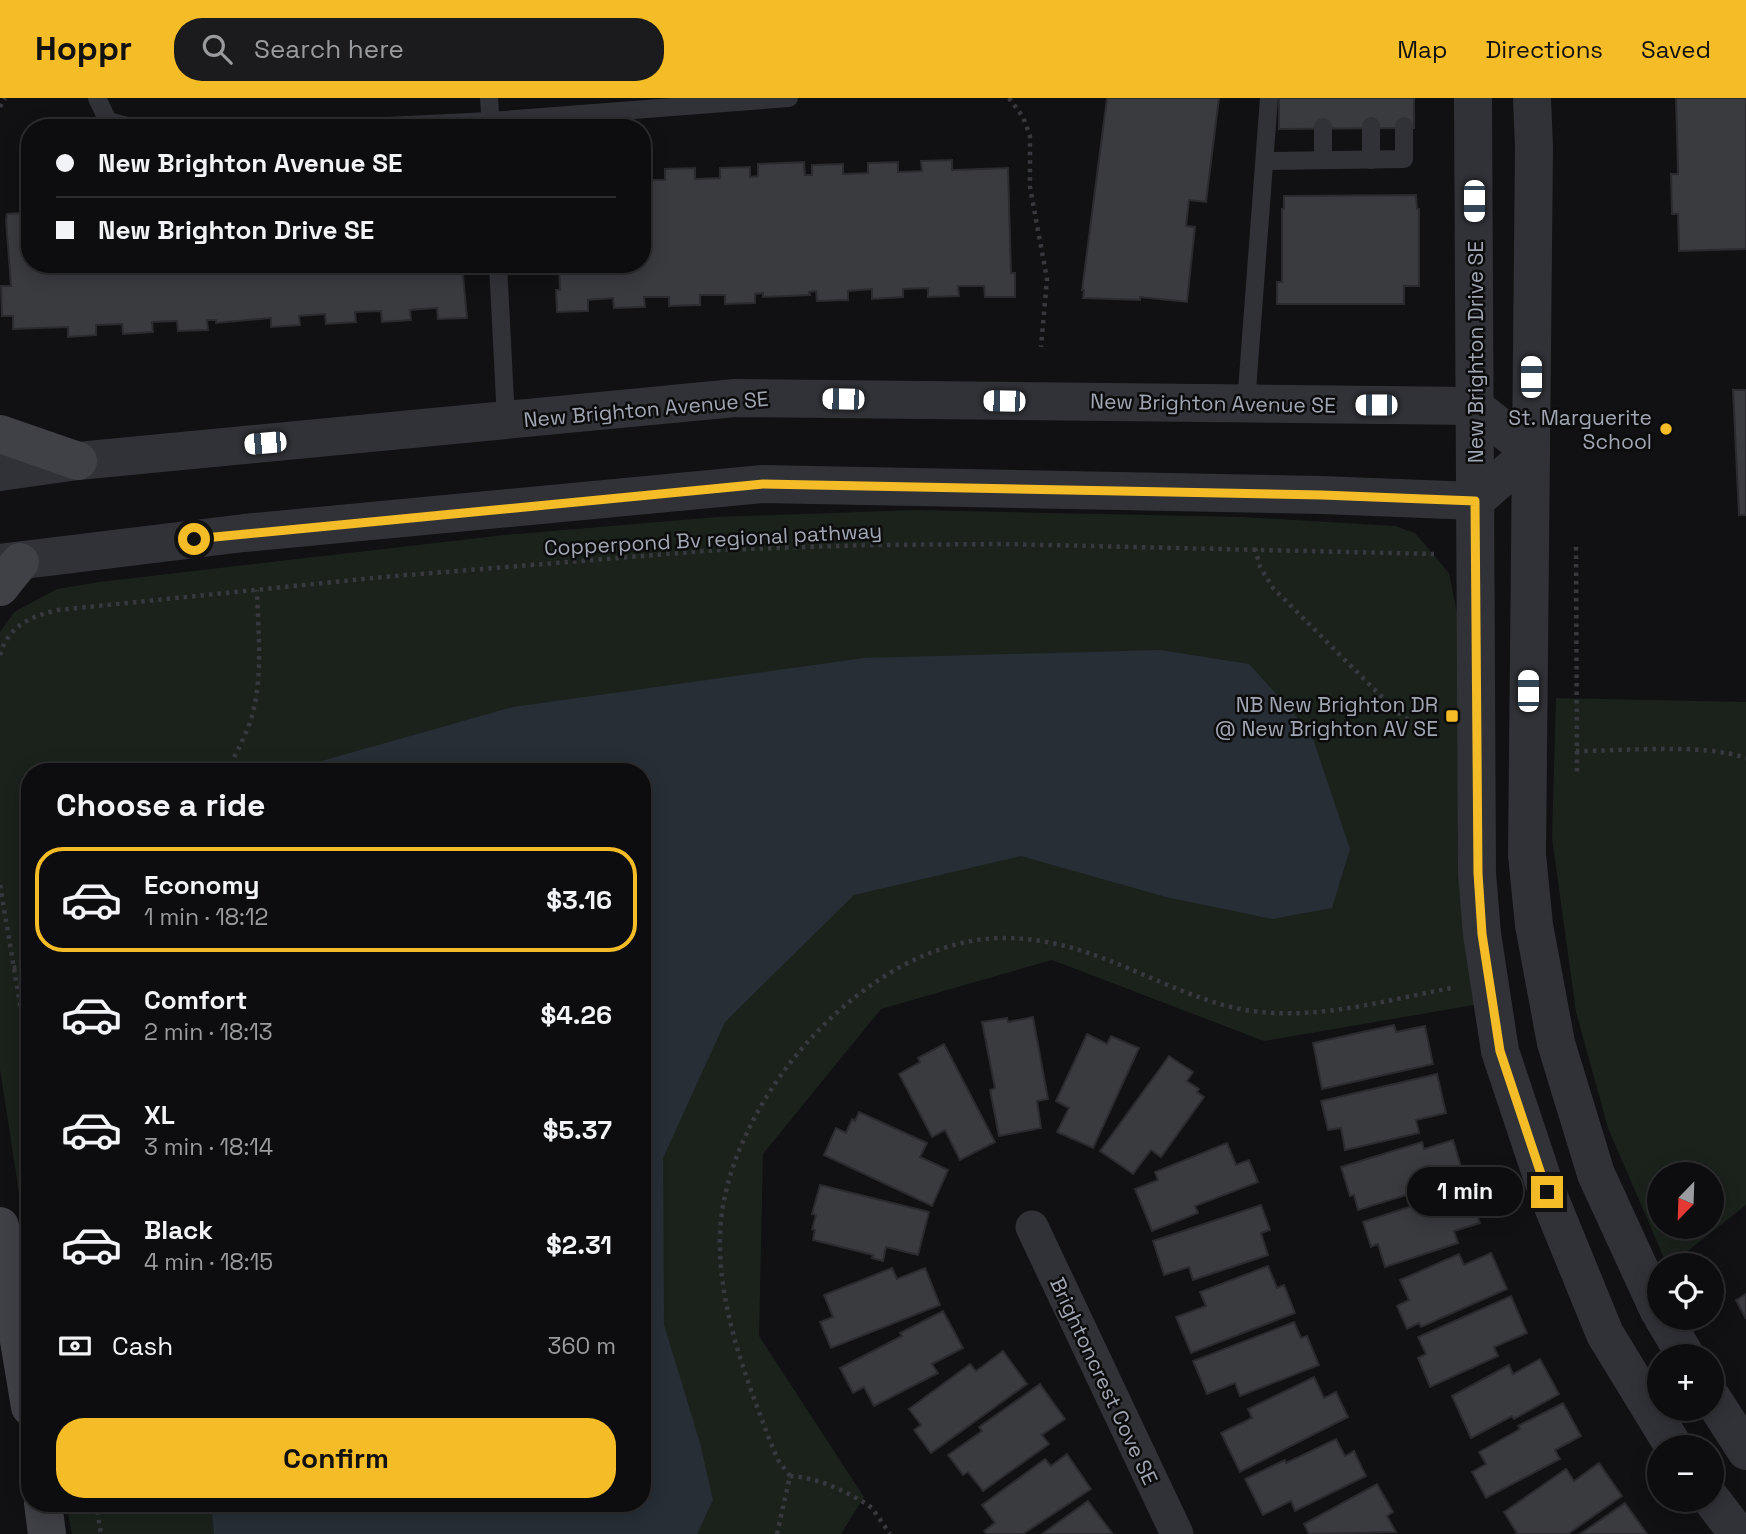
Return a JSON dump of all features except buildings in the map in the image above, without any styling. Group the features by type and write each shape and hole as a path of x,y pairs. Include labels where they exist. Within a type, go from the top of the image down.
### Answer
{"main road":[{"path":"0,434 78,461"},
{"path":"0,1226 21,1353"},
{"path":"44,1512 47,1534"}],"street":[{"name":"New Brighton Drive SE","path":"1473,98 1478,873 1482,934 1500,1051 1547,1192 1605,1334 1667,1435"},
{"path":"1532,98 1527,855 1534,925 1556,1043 1596,1174 1647,1285"},
{"name":"New Brighton Avenue SE","path":"0,472 78,461 735,398 1474,406"},
{"path":"1474,406 1531,452"},
{"path":"7,571 244,533 763,484 1322,495 1475,501 1531,452"},
{"name":"Brightoncrest Cove SE","path":"1032,1227 1177,1534"},
{"path":"1724,1417 1746,1451"},
{"path":"1721,1512 1738,1534"}],"lane":[{"path":"97,98 107,119"},
{"path":"489,98 491,119"},
{"path":"548,119 789,98"},
{"path":"1246,404 1269,98"},
{"path":"1371,126 1371,160"},
{"path":"1265,161 1404,159 1404,126"},
{"path":"1323,160 1324,127"},
{"path":"498,273 506,420"}],"path":[{"path":"0,107 5,98"},
{"path":"1009,98 1023,117 1030,136 1030,187 1047,279 1041,347"},
{"name":"Copperpond Bv regional pathway","path":"0,655 16,628 27,619 58,610 383,577 717,550 990,544 1434,554"},
{"path":"1576,547 1577,774"},
{"path":"1255,548 1260,568 1281,597 1397,712 1416,725 1437,731"},
{"path":"231,763 255,703 259,648 257,590"},
{"path":"1576,751 1701,750 1746,758"},
{"path":"0,885 21,1013"},
{"path":"890,1534 872,1508 865,1503 805,1477 790,1476 778,1460 728,1317 720,1268 722,1209 746,1136 771,1092 814,1033 831,1015 864,988 914,959 960,944 1003,938 1043,941 1083,950 1221,1004 1264,1013 1312,1013 1454,988"},
{"path":"13,968 21,966"},
{"path":"777,1534 790,1476"},
{"path":"97,1512 100,1534"}],"shaded area":[{"path":"915,510 1243,517 1395,526 1415,533 1449,573 1458,618 1458,836 1474,1005 1264,1041 1052,960 881,1009 763,1154 759,1336 864,1497 841,1534 72,1534 68,1512 651,1512 651,763 21,763 21,1206 0,1069 0,632 14,612 57,589 99,582 504,535 717,517"},
{"path":"1160,650 1249,664 1311,733 1350,849 1332,908 1272,919 1166,897 1021,856 854,895 725,1022 663,1158 664,1325 700,1443 713,1500 697,1534 214,1534 212,1512 651,1512 651,763 315,763 513,707 864,658"},
{"path":"1556,698 1746,702 1746,1205 1724,1222 1724,1162 1647,1162 1647,1219 1608,1128 1576,1012 1552,838"},
{"path":"1656,1239 1703,1239 1685,1253 1662,1253"}],"place":[{"name":"St. Marguerite School","path":"1666,429"},
{"name":"NB New Brighton DR @ New Brighton AV SE","path":"1452,716"}],"route":[{"path":"194,539 763,484 1322,495 1475,501 1478,873 1482,934 1500,1051 1547,1192"}]}
